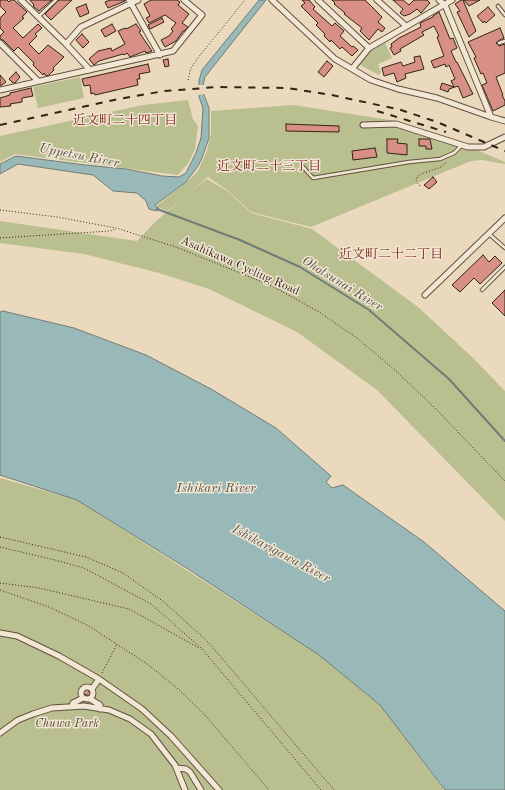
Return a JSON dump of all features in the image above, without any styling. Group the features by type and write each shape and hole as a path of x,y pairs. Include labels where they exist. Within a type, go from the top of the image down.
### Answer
{"street":[{"path":"21,0 90,70"},
{"path":"66,44 81,27 130,2 138,0"},
{"path":"0,90 174,51 202,15 184,0"},
{"path":"272,0 335,59 352,69 378,82 398,89 437,98 505,121"},
{"path":"318,0 369,48"},
{"path":"377,0 406,26"},
{"path":"439,0 444,5 491,117"},
{"path":"352,69 369,48 452,0"},
{"path":"130,2 160,55"},
{"path":"0,43 38,81"},
{"path":"363,125 396,124 468,147 484,147 505,137"},
{"path":"425,295 505,218"},
{"path":"0,633 16,636 59,656 99,679 142,709 171,736 219,790"},
{"path":"90,699 93,694 92,689 99,679"},
{"path":"83,698 81,693 83,689 87,687 92,689"},
{"path":"72,706 73,703 83,698 86,700 90,699 100,705 100,709"},
{"path":"0,733 18,720 52,708 84,706 109,710 130,719 151,734 177,768 185,790"},
{"path":"177,768 186,769 190,772 201,790"}],"lane":[{"path":"38,17 56,0"},
{"path":"498,6 505,15"},
{"path":"500,43 505,41"},
{"path":"303,167 313,178 409,162 440,159 454,153 462,145"},
{"path":"488,234 505,248"},
{"path":"482,290 505,268"}],"path":[{"path":"188,80 192,68 201,54 245,0"},
{"path":"420,186 416,182 417,177 421,174 441,167 445,164 449,155"},
{"name":"Asahikawa Cycling Road","path":"0,210 57,217 116,228 176,247 227,266 272,286 319,312 357,338 396,371 434,407 505,481"},
{"path":"0,238 110,231 116,228"},
{"path":"0,537 86,557 123,573 164,602 209,643 334,790"},
{"path":"0,547 84,568 151,604 202,649 321,790"},
{"path":"0,583 39,588 129,609 202,649"},
{"path":"0,590 49,607 89,626 147,664 176,687 204,714 269,790"},
{"path":"99,679 118,644"}],"green space":[{"path":"385,43 392,58 378,64 381,72 379,75 360,65 360,63 371,51"},
{"path":"80,77 84,98 38,108 33,87"},
{"path":"188,100 193,119 198,126 195,149 189,162 178,175 15,154 0,162 0,136 143,105"},
{"path":"293,105 390,120 444,136 505,162 505,164 482,160 471,161 311,227 251,212 227,190 208,177 188,194 207,179 227,191 251,213 312,229 418,307 472,357 505,391 505,521 377,390 297,332 209,289 159,273 84,254 0,243 0,221 137,241 155,222 187,195 167,211 156,206 188,181 198,171 207,151 211,133 211,111"},
{"name":"Chuwa Park","path":"0,478 77,500 319,655 380,705 444,790 0,790"}],"water":[{"path":"259,0 266,0 205,77 203,85 204,95 209,108 209,138 202,158 186,182 155,205 159,208 157,211 149,209 146,201 137,193 113,191 93,175 18,164 0,174 0,164 16,156 126,169 162,176 179,177 186,173 196,153 201,138 203,108 199,97 199,81 202,70"},
{"name":"Ishikari River","path":"3,311 74,328 146,355 211,389 276,428 331,476 326,482 332,488 343,485 424,542 505,611 505,790 445,790 380,705 319,655 188,569 77,500 0,475 0,312"}],"pier":[{"path":"197,85 205,85 206,94 197,95"}],"building":[{"path":"0,0 7,0 9,2 14,0 27,12 22,17 24,18 13,28 23,38 38,24 42,28 35,34 37,36 29,44 39,54 48,45 64,57 53,68 54,70 49,75 46,76 44,73 43,75 33,65 34,63 18,47 14,51 0,39 0,36 4,32 0,28 0,18 6,12 0,6"},
{"path":"30,0 52,0 39,11 33,6 34,5"},
{"path":"59,0 72,0 51,20 45,14"},
{"path":"110,0 125,1 108,8 105,2"},
{"path":"151,0 177,0 180,2 178,5 189,14 182,23 188,27 176,41 165,47 161,40 169,36 173,31 171,29 176,23 165,15 149,23 146,18 150,16 144,4"},
{"path":"302,0 309,0 315,7 313,9 332,26 335,23 344,31 340,36 352,47 353,46 358,50 352,56 342,47 340,49 331,40 330,42 324,36 325,34 316,25 318,23 301,6 305,3"},
{"path":"332,0 365,0 382,17 378,22 385,28 382,32 378,29 369,40 360,31 362,28 344,14 345,13 334,4 335,3"},
{"path":"393,0 403,0 409,5 414,0 427,0 430,3 421,13 417,9 404,16 400,13 403,9"},
{"path":"463,0 476,31 469,37 457,12 460,11 455,4"},
{"path":"464,0 480,0 469,6"},
{"path":"86,4 89,13 80,17 76,8"},
{"path":"488,7 495,15 486,23 484,21 483,23 477,16"},
{"path":"439,12 450,39 453,38 457,48 451,51 473,94 463,98 458,86 449,89 448,92 440,89 442,83 454,87 451,81 455,79 449,65 446,67 445,64 434,68 431,61 444,56 437,37 439,36 434,26 422,32 424,35 400,49 401,51 394,55 390,48 392,47 391,44 399,38 421,27 420,23 433,17"},
{"path":"162,18 164,22 150,29 148,25"},
{"path":"112,24 116,31 105,37 101,30"},
{"path":"136,24 141,31 139,32 152,51 146,53 145,51 130,57 127,53 99,61 94,65 89,59 98,51 111,48 112,51 125,44 118,31"},
{"path":"500,28 504,38 496,43 499,46 505,44 505,73 496,77 505,101 505,105 493,111 482,85 487,83 483,73 481,74 474,58 476,57 468,42"},
{"path":"82,34 89,42 83,48 76,40"},
{"path":"420,56 424,69 405,74 406,78 397,82 394,73 384,76 382,68 401,62 403,66 415,62 414,57"},
{"path":"168,59 169,66 165,67 163,60"},
{"path":"327,61 333,66 324,77 318,72"},
{"path":"148,64 150,72 139,74 140,79 137,79 138,85 95,95 94,93 91,94 90,85 84,86 82,79"},
{"path":"16,72 20,77 15,83 13,83 9,79"},
{"path":"0,75 6,82 0,86"},
{"path":"31,88 33,96 22,98 22,102 10,104 11,106 0,107 0,98 10,95 10,93"},
{"path":"286,124 339,126 339,132 286,131"},
{"path":"387,139 398,139 397,143 407,144 407,155 387,153"},
{"path":"419,139 430,139 432,149 426,149 426,146 419,146"},
{"path":"375,148 377,157 353,160 352,151"},
{"path":"433,177 437,182 429,189 424,185"},
{"path":"483,255 489,262 495,256 502,263 480,284 474,278 460,292 452,285"},
{"path":"505,290 505,316 492,303"},
{"path":"86,689 92,693 92,696 82,694 82,691"}],"waterway":[{"name":"Ohotsunai River","path":"157,209 240,240 300,267 369,310 449,379 505,441"}],"railway":[{"path":"0,125 119,99 164,91 218,87 287,88 332,95 401,110 437,122 505,151"},
{"path":"377,111 446,132"}],"district":[{"name":"近文町二十四丁目","path":"125,121"},
{"name":"近文町二十三丁目","path":"269,167"},
{"name":"近文町二十二丁目","path":"391,255"}],"water label":[{"name":"Uppetsu River","path":"79,156"},
{"name":"Ishikarigawa River","path":"281,554"}]}
